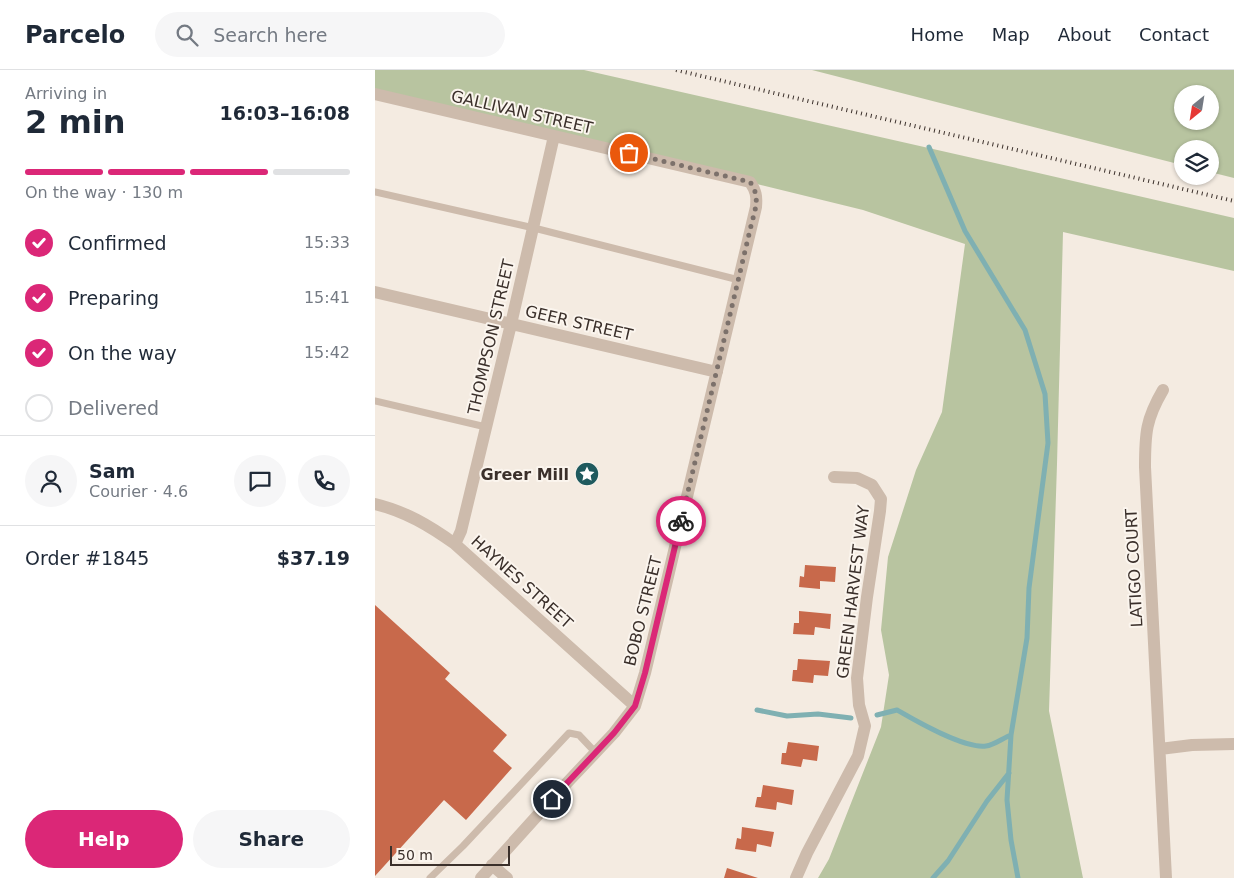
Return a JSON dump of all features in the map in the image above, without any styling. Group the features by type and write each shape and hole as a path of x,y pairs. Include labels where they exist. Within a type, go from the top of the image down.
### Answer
{"street":[{"name":"GALLIVAN STREET","path":"375,94 750,182"},
{"name":"THOMPSON STREET","path":"455,544 461,531 534,228 554,136"},
{"name":"BOBO STREET","path":"481,878 614,733 635,706 648,663 756,207 757,194 750,182"},
{"name":"GEER STREET","path":"375,292 717,372"},
{"name":"LATIGO COURT","path":"1163,390 1148,420 1145,436 1145,467 1166,878"},
{"name":"GREEN HARVEST WAY","path":"796,878 807,853 859,756 865,726 859,705 857,678 881,511 881,499 872,485 857,478 834,477"},
{"name":"HAYNES STREET","path":"375,504 419,520 455,544 635,706"},
{"path":"1160,749 1234,744"},
{"path":"493,865 507,878"}],"lane":[{"path":"375,192 534,228 739,280"},
{"path":"375,401 486,427"},
{"path":"430,878 463,846 569,733 579,735 596,753"}],"green space":[{"path":"375,70 584,70 1234,218 1234,271 1063,232 1049,711 1083,878 818,878 829,859 881,727 889,675 881,630 888,557 916,470 942,412 965,244 863,210 375,91"},
{"path":"812,70 1234,70 1234,178 1219,174 1219,140 1174,140 1174,163"}],"building":[{"path":"805,565 836,567 835,582 820,581 820,589 799,587 800,576 804,577"},
{"path":"375,605 450,673 445,679 507,735 493,751 512,768 466,820 444,800 375,876"},
{"path":"799,611 831,614 830,629 815,627 814,635 793,634 794,623 799,623"},
{"path":"798,659 830,661 828,676 814,675 813,683 792,681 793,670 797,670"},
{"path":"788,742 819,746 817,761 803,759 801,767 781,764 782,753 786,753"},
{"path":"763,785 794,790 792,805 777,802 776,810 755,807 757,797 761,797"},
{"path":"742,827 774,832 771,847 757,844 756,852 735,849 737,838 741,839"},
{"path":"727,868 758,878 724,878"}],"waterway":[{"path":"929,147 965,231 1025,330 1045,394 1048,443 1029,588 1027,638 1011,735 1007,800 1011,840 1018,878"},
{"path":"757,710 787,716 818,714 851,718"},
{"path":"877,715 897,710 953,739 977,746 986,746 1011,735"},
{"path":"933,878 948,861 987,801 1009,773"}],"railway":[{"path":"676,70 1234,201"}],"way so far":[{"path":"629,153 750,182 757,194 756,207 722,354 681,521"}],"place":[{"name":"Greer Mill","path":"587,474"}],"route":[{"path":"552,799 614,733 635,706 645,673 681,521"}]}
